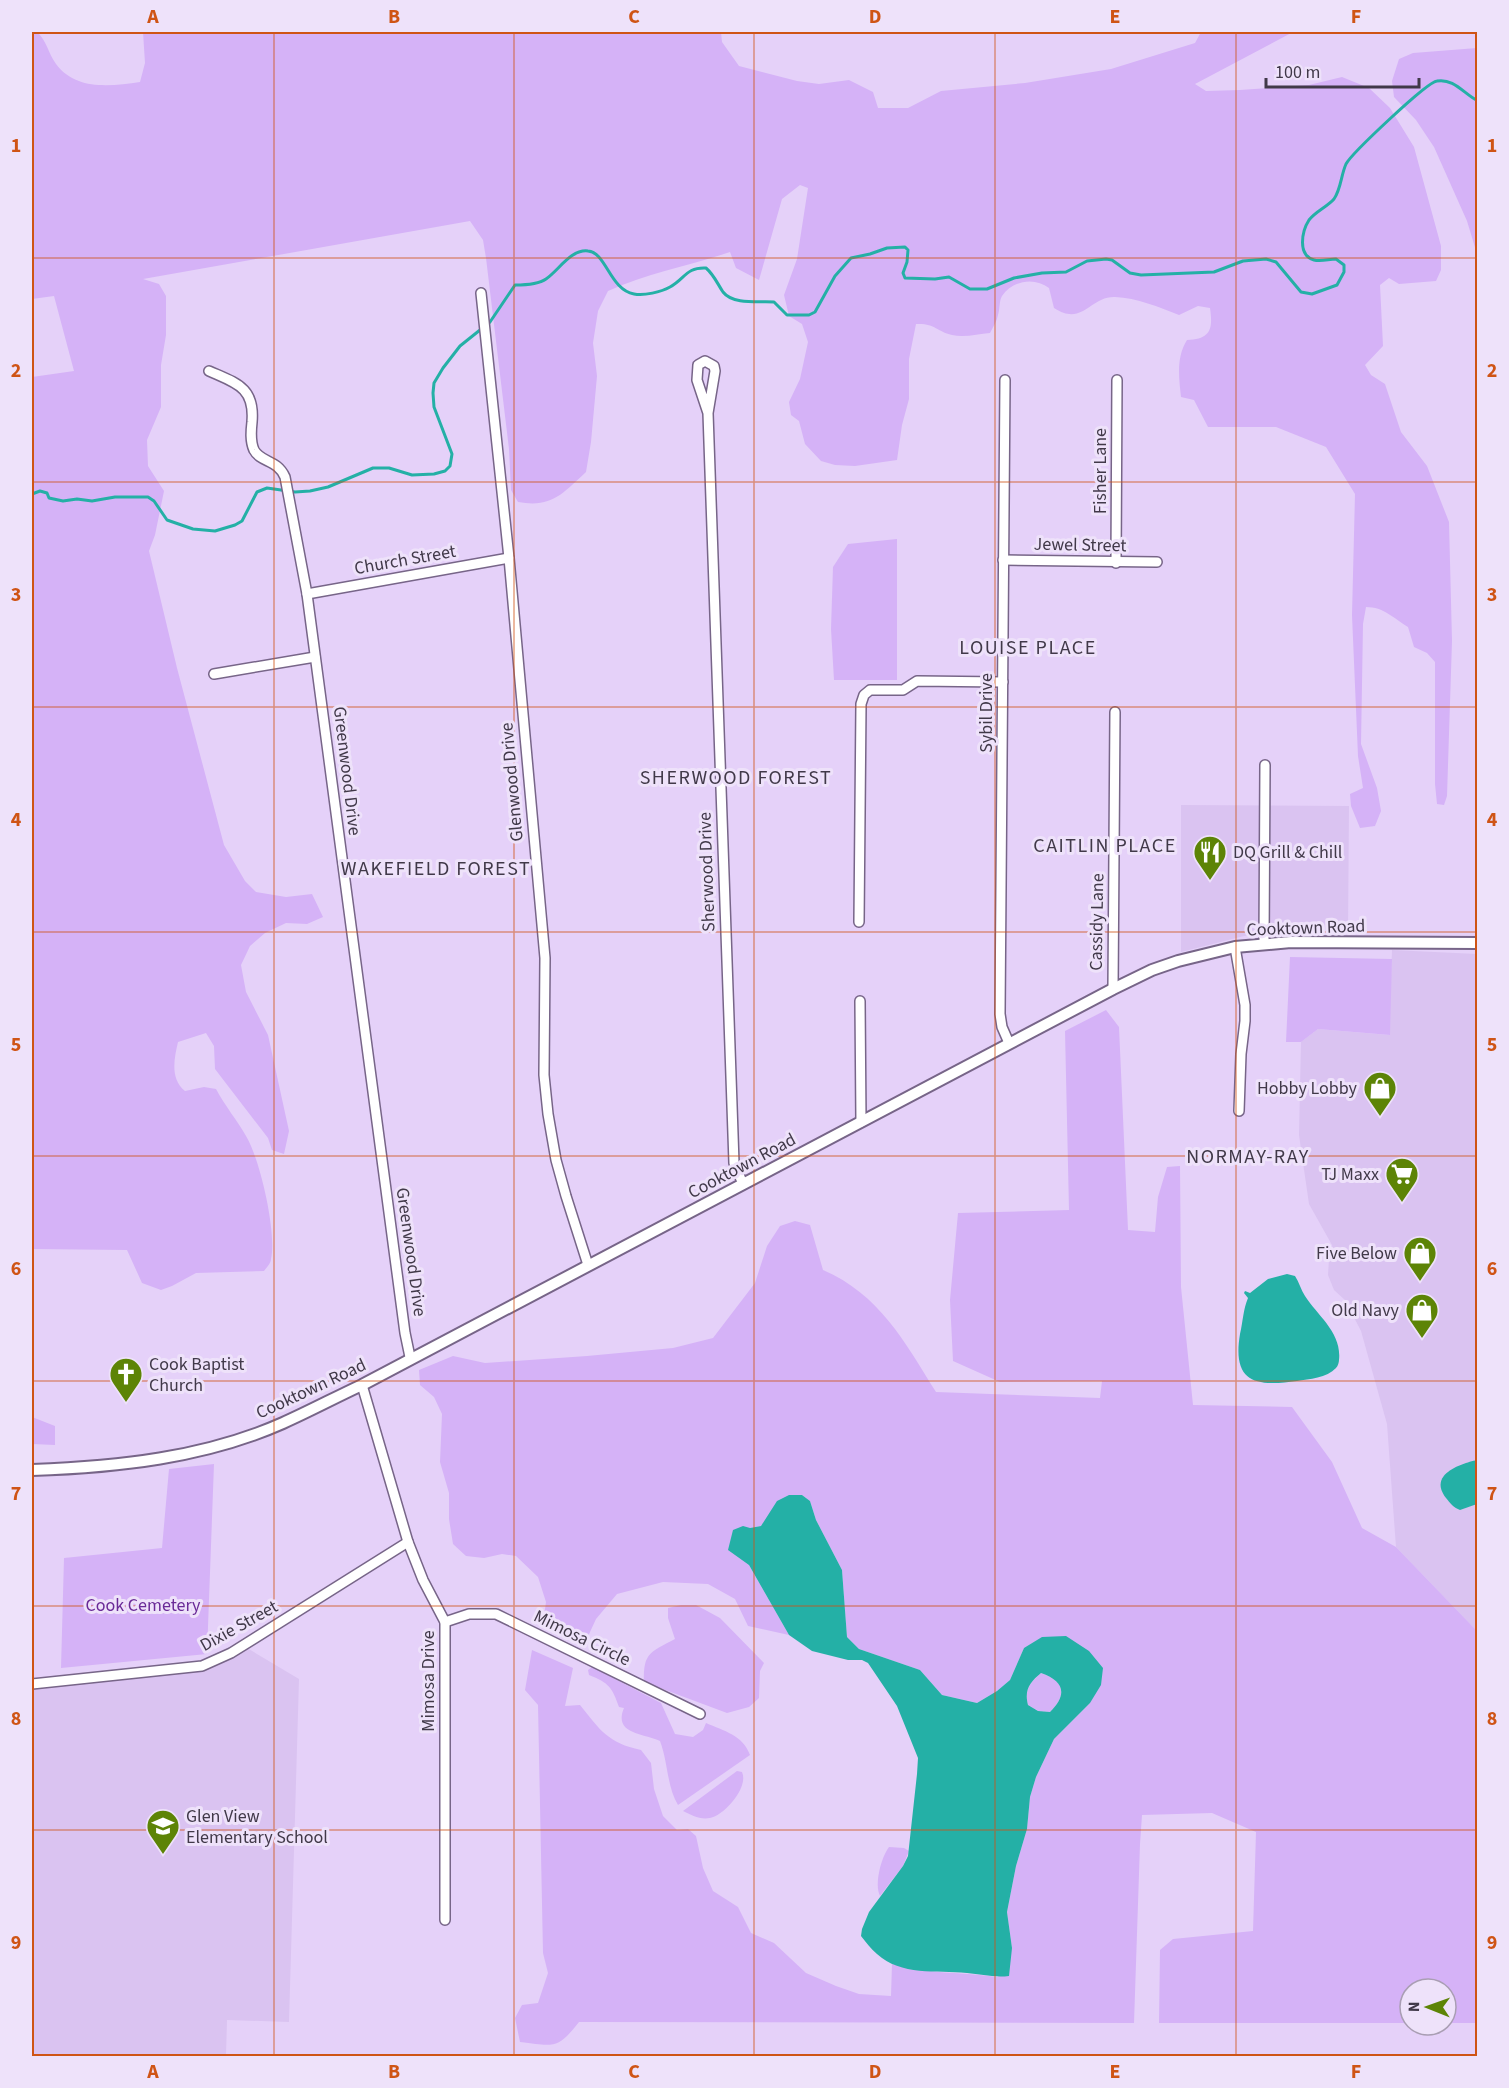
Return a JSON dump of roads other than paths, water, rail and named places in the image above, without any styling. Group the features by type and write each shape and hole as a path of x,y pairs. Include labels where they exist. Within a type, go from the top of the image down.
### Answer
{"street":[{"name":"Glenwood Drive","path":"481,293 508,558 544,958 544,1075 548,1114 556,1160 588,1265"},
{"name":"Sherwood Drive","path":"708,413 697,380 698,365 705,361 711,363 715,371 708,413 734,1163 743,1184"},
{"name":"Greenwood Drive","path":"209,371 234,382 247,392 252,404 251,436 254,450 258,455 281,468 285,477 307,594 410,1357"},
{"name":"Sybil Drive","path":"1005,380 1000,1014 1009,1043"},
{"name":"Fisher Lane","path":"1116,563 1117,380"},
{"name":"Church Street","path":"307,594 508,558"},
{"name":"Jewel Street","path":"1004,560 1156,562"},
{"path":"214,674 315,657"},
{"path":"859,922 861,704 864,695 870,690 903,690 917,681 1003,682"},
{"name":"Cassidy Lane","path":"1113,989 1115,712"},
{"path":"1264,943 1265,765"},
{"name":"Cooktown Road","path":"32,1470 117,1466 170,1457 238,1440 282,1423 362,1384 1152,970 1235,947 1264,943 1318,941 1478,943"},
{"path":"1235,947 1245,1005 1239,1111"},
{"path":"860,1001 861,1122"},
{"name":"Mimosa Drive","path":"362,1384 408,1542 423,1580 445,1622 445,1920"},
{"name":"Dixie Street","path":"32,1684 202,1666 231,1653 408,1542"},
{"name":"Mimosa Circle","path":"445,1622 470,1614 496,1614 700,1714"}],"waterway":[{"path":"32,494 40,491 47,493 49,498 63,501 148,497 154,501 167,520 193,529 215,531 242,521 257,492 267,488 295,492 310,491 328,487 373,468 389,468 412,475 445,471 450,466 452,454 434,407 433,393 434,383 443,368 460,346 490,322 515,285 543,281 576,253 582,251 594,253 619,286 634,294 647,294 662,290 675,284 690,271 706,268 727,296 740,301 774,302 787,315 809,315 815,312 835,276 851,258 887,248 905,247 908,250 903,273 905,278 949,277 970,289 987,289 1014,278 1042,273 1066,272 1087,261 1106,259 1112,260 1130,273 1141,275 1214,272 1243,261 1266,259 1276,262 1301,292 1312,294 1337,285 1344,272 1344,265 1336,259 1317,261 1309,257 1303,248 1304,230 1309,220 1334,199 1346,164 1351,157 1430,84 1437,81 1449,82 1478,101"}],"place":[{"name":"DQ Grill & Chill","path":"1210,881"},
{"name":"Hobby Lobby","path":"1380,1117"},
{"name":"TJ Maxx","path":"1402,1203"},
{"name":"Five Below","path":"1420,1282"},
{"name":"Old Navy","path":"1422,1339"},
{"name":"Cook Baptist Church","path":"126,1403"},
{"name":"Glen View Elementary School","path":"163,1855"}],"district":[{"name":"LOUISE PLACE","path":"1028,648"},
{"name":"SHERWOOD FOREST","path":"736,778"},
{"name":"CAITLIN PLACE","path":"1105,846"},
{"name":"WAKEFIELD FOREST","path":"436,869"},
{"name":"NORMAY-RAY","path":"1248,1157"}],"park label":[{"name":"Cook Cemetery","path":"143,1605"}]}
